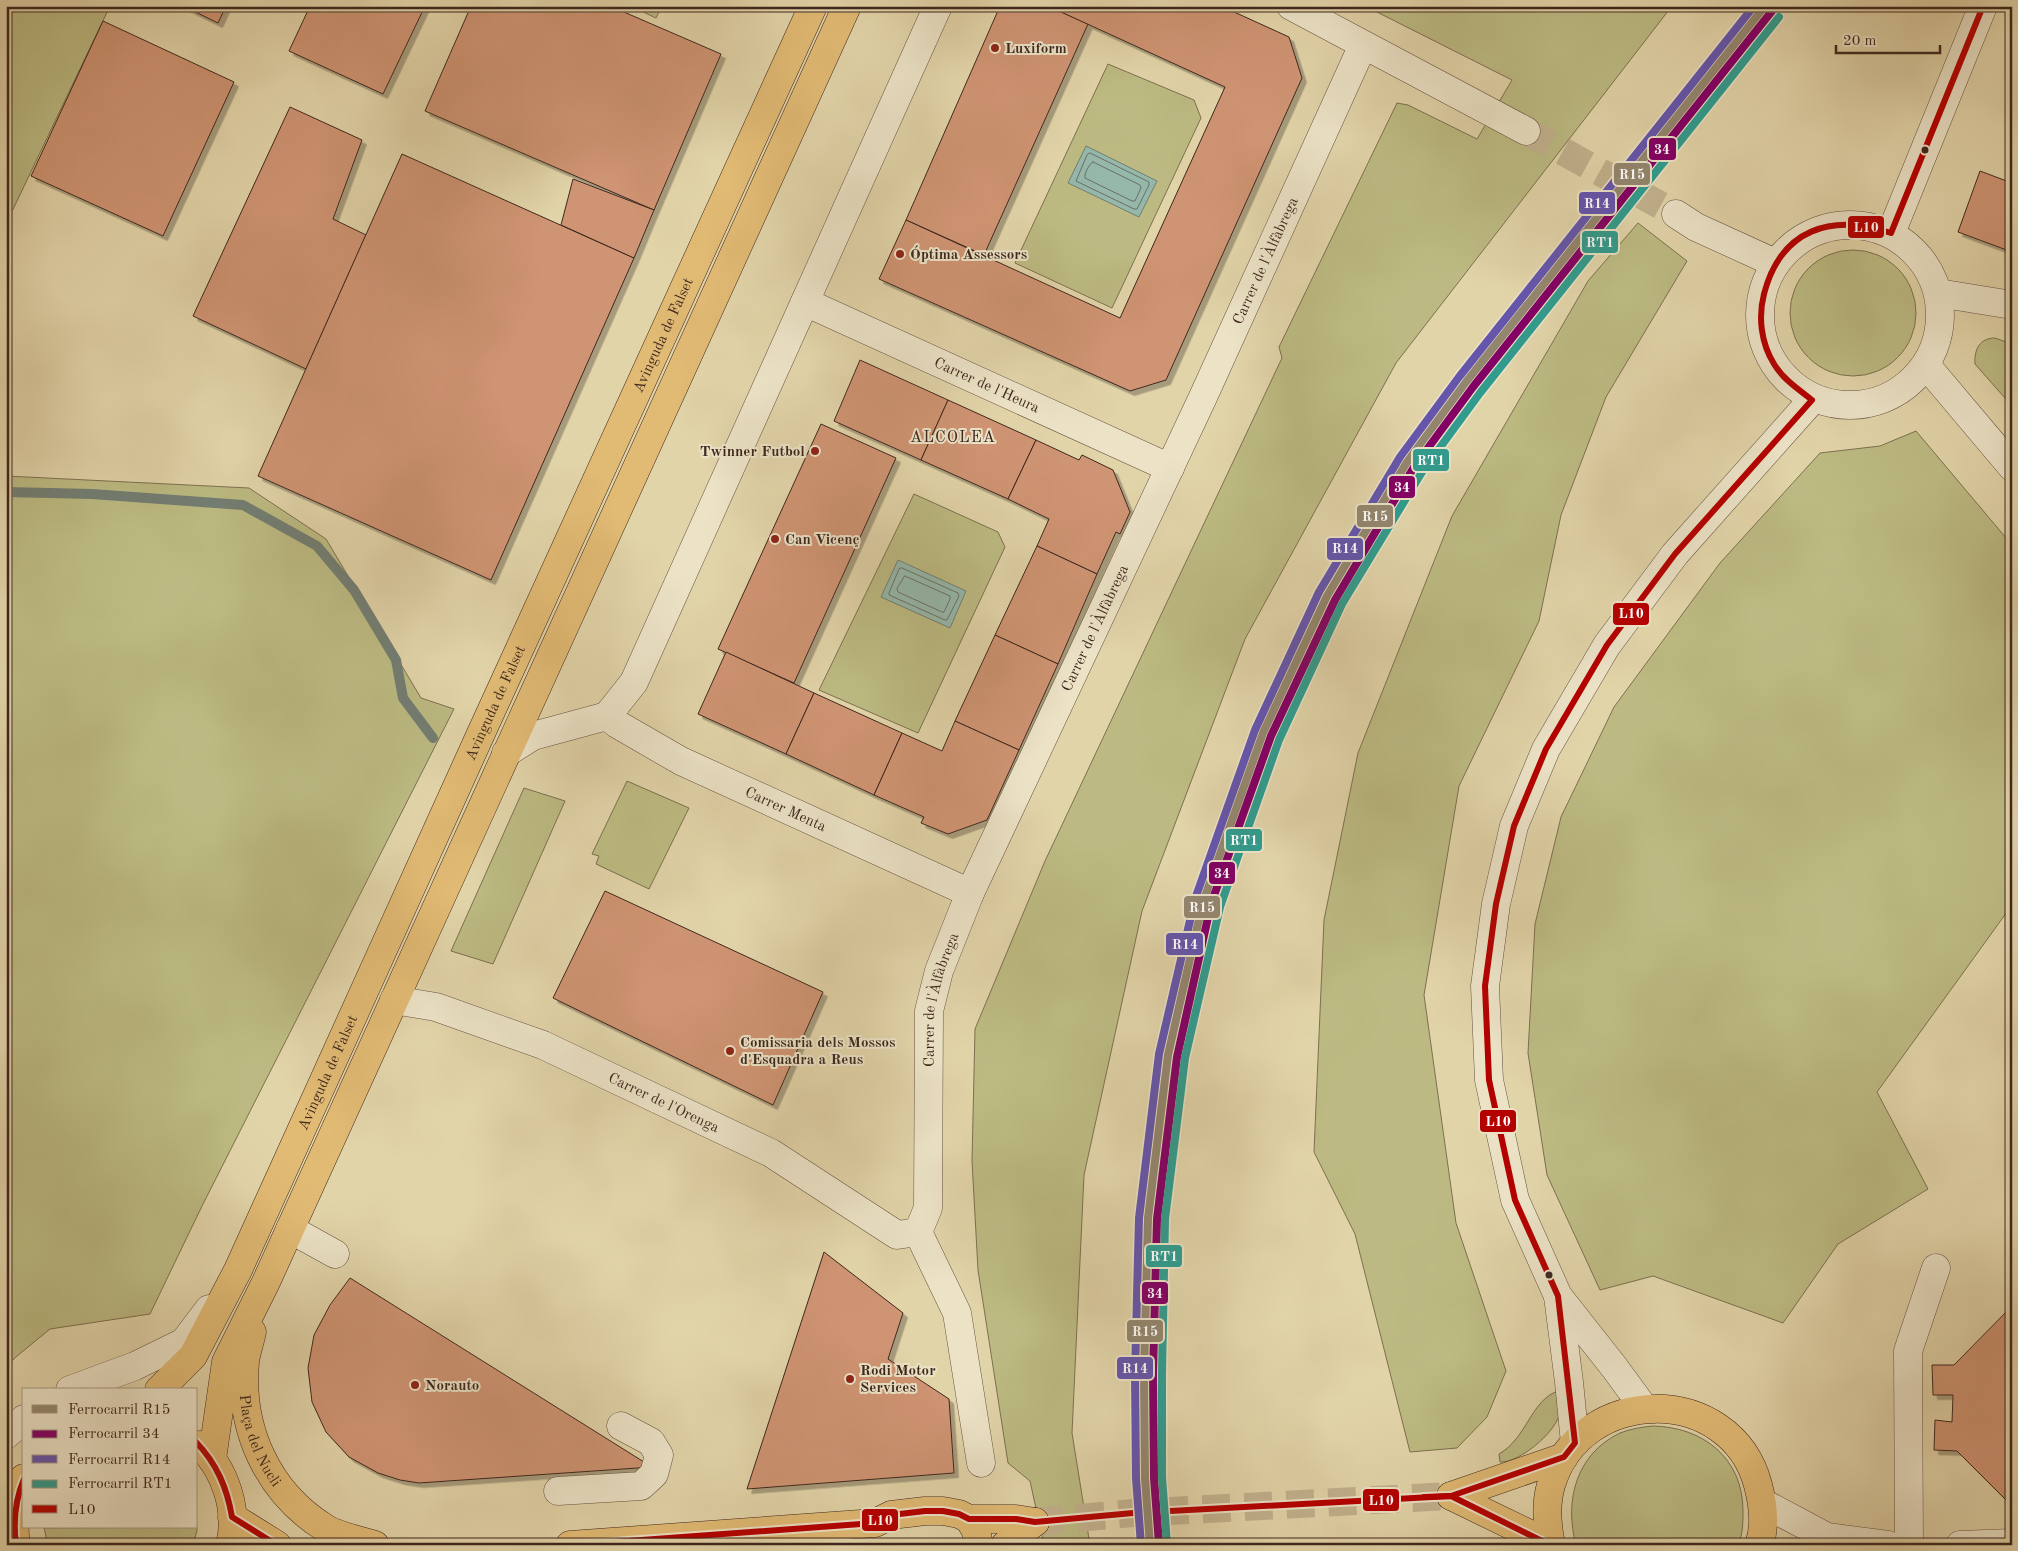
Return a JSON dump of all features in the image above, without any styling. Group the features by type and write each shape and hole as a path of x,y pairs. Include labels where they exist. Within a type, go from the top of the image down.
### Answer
{"main road":[{"name":"Avinguda de Falset","path":"161,1388 193,1356 238,1270 813,6"},
{"name":"Avinguda de Falset","path":"204,1450 226,1362 266,1282 847,6"},
{"name":"Plaça del Nucli","path":"266,1282 245,1360 244,1400 252,1438 269,1472 291,1501 326,1528 375,1545"},
{"path":"1550,1545 1547,1514 1552,1484 1570,1450 1595,1426 1618,1414 1644,1408 1677,1409 1709,1421 1735,1442 1754,1471 1763,1503 1762,1538 1759,1545"},
{"path":"204,1450 226,1486 232,1517 230,1545"},
{"path":"1550,1545 1452,1496 1570,1450"},
{"path":"16,1545 10,1518 22,1484"},
{"path":"570,1545 872,1534 890,1516 925,1511 943,1511 959,1514 969,1519 1016,1519 1035,1522 1005,1545"},
{"path":"232,1517 277,1545"},
{"path":"969,1519 976,1532 978,1545"}],"street":[{"path":"506,753 533,736 607,716 634,682 938,6"},
{"path":"1291,6 1526,132"},
{"path":"1891,233 1983,6"},
{"name":"Carrer de l'Àlfàbrega","path":"918,1232 928,1208 929,1012 939,971 970,893 1170,468 1364,45"},
{"path":"1676,214 1696,227 1775,263"},
{"path":"1847,223 1870,226 1891,233 1906,244 1927,268 1938,293 1940,325 1926,365 1904,389 1876,403 1848,406 1831,405 1812,400 1788,382 1770,357 1761,326 1760,307 1768,277 1775,263 1788,246 1816,229 1847,223"},
{"path":"1938,293 2012,305"},
{"name":"Carrer de l'Heura","path":"805,302 1170,468"},
{"path":"1926,365 2012,468"},
{"path":"1644,1408 1558,1296 1515,1200 1489,1080 1485,986 1496,904 1514,826 1546,749 1606,645 1675,554 1812,400"},
{"name":"Carrer Menta","path":"607,716 617,724 681,761 970,893"},
{"name":"Carrer de l'Orenga","path":"394,1000 436,1007 543,1045 771,1153 897,1235 918,1232"},
{"path":"290,1229 335,1254"},
{"path":"918,1232 956,1313 981,1463"},
{"path":"1909,1545 1908,1351 1936,1268"},
{"path":"75,1388 135,1366 184,1342 238,1270"},
{"path":"1558,1296 1568,1375 1570,1450"},
{"path":"6,1436 22,1421"},
{"path":"558,1491 642,1486 654,1474 659,1455 651,1442 621,1426"},
{"path":"1763,1503 1813,1531 1827,1536 1888,1545"},
{"path":"1960,1545 2012,1543"}],"shaded area":[{"path":"6,6 110,6 6,224"},
{"path":"639,6 662,6 656,18 639,10"},
{"path":"1365,6 1672,6 1396,363 1245,639 1142,911 1084,1175 1072,1433 1090,1545 1044,1545 1030,1481 1008,1463 978,1270 972,1161 975,1029 1045,861 1282,358 1279,347 1397,103 1408,105 1477,139 1512,80"},
{"path":"1108,64 1194,100 1201,118 1112,308 1015,263"},
{"path":"1638,223 1687,261 1606,397 1561,515 1539,621 1459,786 1424,995 1456,1223 1506,1371 1487,1417 1457,1448 1410,1452 1355,1234 1314,1152 1324,920 1358,753 1452,516 1588,281"},
{"path":"1853,250 1877,255 1888,260 1898,268 1906,278 1911,289 1916,313 1911,337 1906,348 1898,358 1888,366 1877,371 1853,376 1829,371 1818,366 1808,358 1800,348 1795,337 1790,313 1795,289 1800,278 1808,268 1818,260 1829,255"},
{"path":"1995,338 2012,344 2012,406 1975,364 1979,345 1985,340"},
{"path":"1916,431 2012,545 2012,905 1877,1092 1928,1189 1838,1244 1783,1323 1653,1276 1600,1290 1547,1175 1528,1053 1535,924 1561,817 1614,707 1720,563 1820,453 1880,446"},
{"path":"6,476 249,488 326,539 421,698 454,709 202,1206 150,1314 50,1329 6,1367"},
{"path":"914,494 998,532 1005,547 918,733 819,690"},
{"path":"627,781 689,808 649,889 596,864 599,856 592,854"},
{"path":"524,788 565,801 493,964 451,951"},
{"path":"1558,1391 1560,1412 1551,1430 1535,1446 1517,1458 1500,1462 1499,1454 1516,1439 1541,1402"},
{"path":"1653,1426 1688,1432 1703,1439 1717,1449 1728,1461 1736,1476 1741,1492 1743,1524 1738,1545 1576,1545 1572,1512 1573,1496 1577,1480 1584,1466 1593,1453 1605,1442 1620,1433 1636,1428"},
{"path":"44,1528 197,1528 193,1545 48,1545"}],"water":[{"path":"1086,146 1157,181 1139,217 1068,183"},
{"path":"898,560 966,591 950,628 881,597"}],"building":[{"path":"183,6 226,6 218,23"},
{"path":"310,6 425,6 383,94 289,51"},
{"path":"471,6 610,6 721,54 654,210 425,111"},
{"path":"1000,6 1048,6 1088,24 984,255 906,220"},
{"path":"1048,6 1221,6 1289,37 1302,78 1166,380 1130,391 879,279 906,220 1120,318 1225,87"},
{"path":"103,21 234,82 163,236 31,176"},
{"path":"290,107 362,140 333,219 366,235 306,369 193,316"},
{"path":"402,154 634,258 491,580 258,476"},
{"path":"1980,171 2012,183 2012,252 1958,232"},
{"path":"573,179 654,210 634,258 561,225"},
{"path":"860,360 948,400 921,460 834,421"},
{"path":"948,400 1036,440 1008,499 921,460"},
{"path":"821,424 896,458 794,683 718,649"},
{"path":"1036,440 1079,460 1082,455 1113,470 1130,512 1120,534 1116,532 1097,574 1037,546 1049,519 1008,499"},
{"path":"1037,546 1097,574 1058,664 995,635"},
{"path":"995,635 1058,664 1019,750 955,721"},
{"path":"726,652 814,693 786,754 698,714"},
{"path":"814,693 902,733 874,795 786,754"},
{"path":"955,721 1019,750 987,820 948,834 921,823 924,817 874,795 902,733 942,751"},
{"name":"Comissaria dels Mossos d'Esquadra a Reus","path":"605,891 823,992 773,1105 553,998"},
{"name":"Rodi Motor Services","path":"824,1252 903,1313 888,1359 949,1399 954,1473 747,1489"},
{"name":"Norauto","path":"350,1278 652,1467 419,1483 400,1480 378,1473 349,1457 326,1432 312,1402 308,1368 314,1335 330,1305"},
{"path":"2012,1306 2012,1506 1957,1451 1934,1450 1935,1420 1952,1422 1953,1395 1933,1395 1932,1365 1954,1365"}],"waterway":[{"path":"6,492 92,494 243,505 317,546 354,590 396,660 403,698 433,738"}],"tunnel":[{"path":"1526,131 1676,214"},
{"path":"1035,1522 1133,1513 1451,1496"}],"rail line":[{"name":"R14","path":"1141,1545 1136,1478 1135,1374 1139,1218 1159,1054 1195,899 1255,730 1319,592 1400,457 1459,377 1754,6"},
{"name":"R15","path":"1150,1545 1145,1478 1144,1374 1148,1218 1168,1055 1203,902 1263,733 1327,596 1407,462 1466,382 1765,6"},
{"name":"34","path":"1159,1544 1154,1478 1153,1374 1157,1219 1177,1057 1211,904 1271,736 1335,600 1414,467 1473,387 1772,11"},
{"name":"RT1","path":"1167,1544 1162,1477 1165,1219 1185,1058 1220,907 1279,740 1342,604 1422,472 1480,393 1779,17"}],"transit line":[{"name":"L10","path":"573,1545 875,1523 891,1515 925,1511 943,1511 959,1514 969,1519 1016,1519 1035,1522 1133,1513 1451,1496 1564,1457 1575,1443 1558,1296 1515,1200 1489,1080 1485,986 1496,904 1514,826 1546,749 1607,645 1675,554 1812,400 1782,374 1774,364 1766,347 1762,330 1761,312 1764,294 1772,272 1783,254 1796,241 1811,232 1829,226 1869,227 1891,233 1983,6"},
{"name":"L10","path":"198,1444 210,1459 220,1477 232,1517 277,1545"},
{"name":"L10","path":"16,1545 16,1511 22,1485"},
{"name":"L10","path":"1424,1497 1451,1496 1550,1545"}],"place":[{"name":"Luxiform","path":"995,48"},
{"name":"Óptima Assessors","path":"900,254"},
{"name":"Twinner Futbol","path":"815,451"},
{"name":"Can Vicenç","path":"775,539"},
{"name":"Comissaria dels Mossos d'Esquadra a Reus","path":"730,1051"},
{"name":"Rodi Motor Services","path":"850,1379"},
{"name":"Norauto","path":"415,1385"}],"district":[{"name":"ALCOLEA","path":"953,436"}]}
